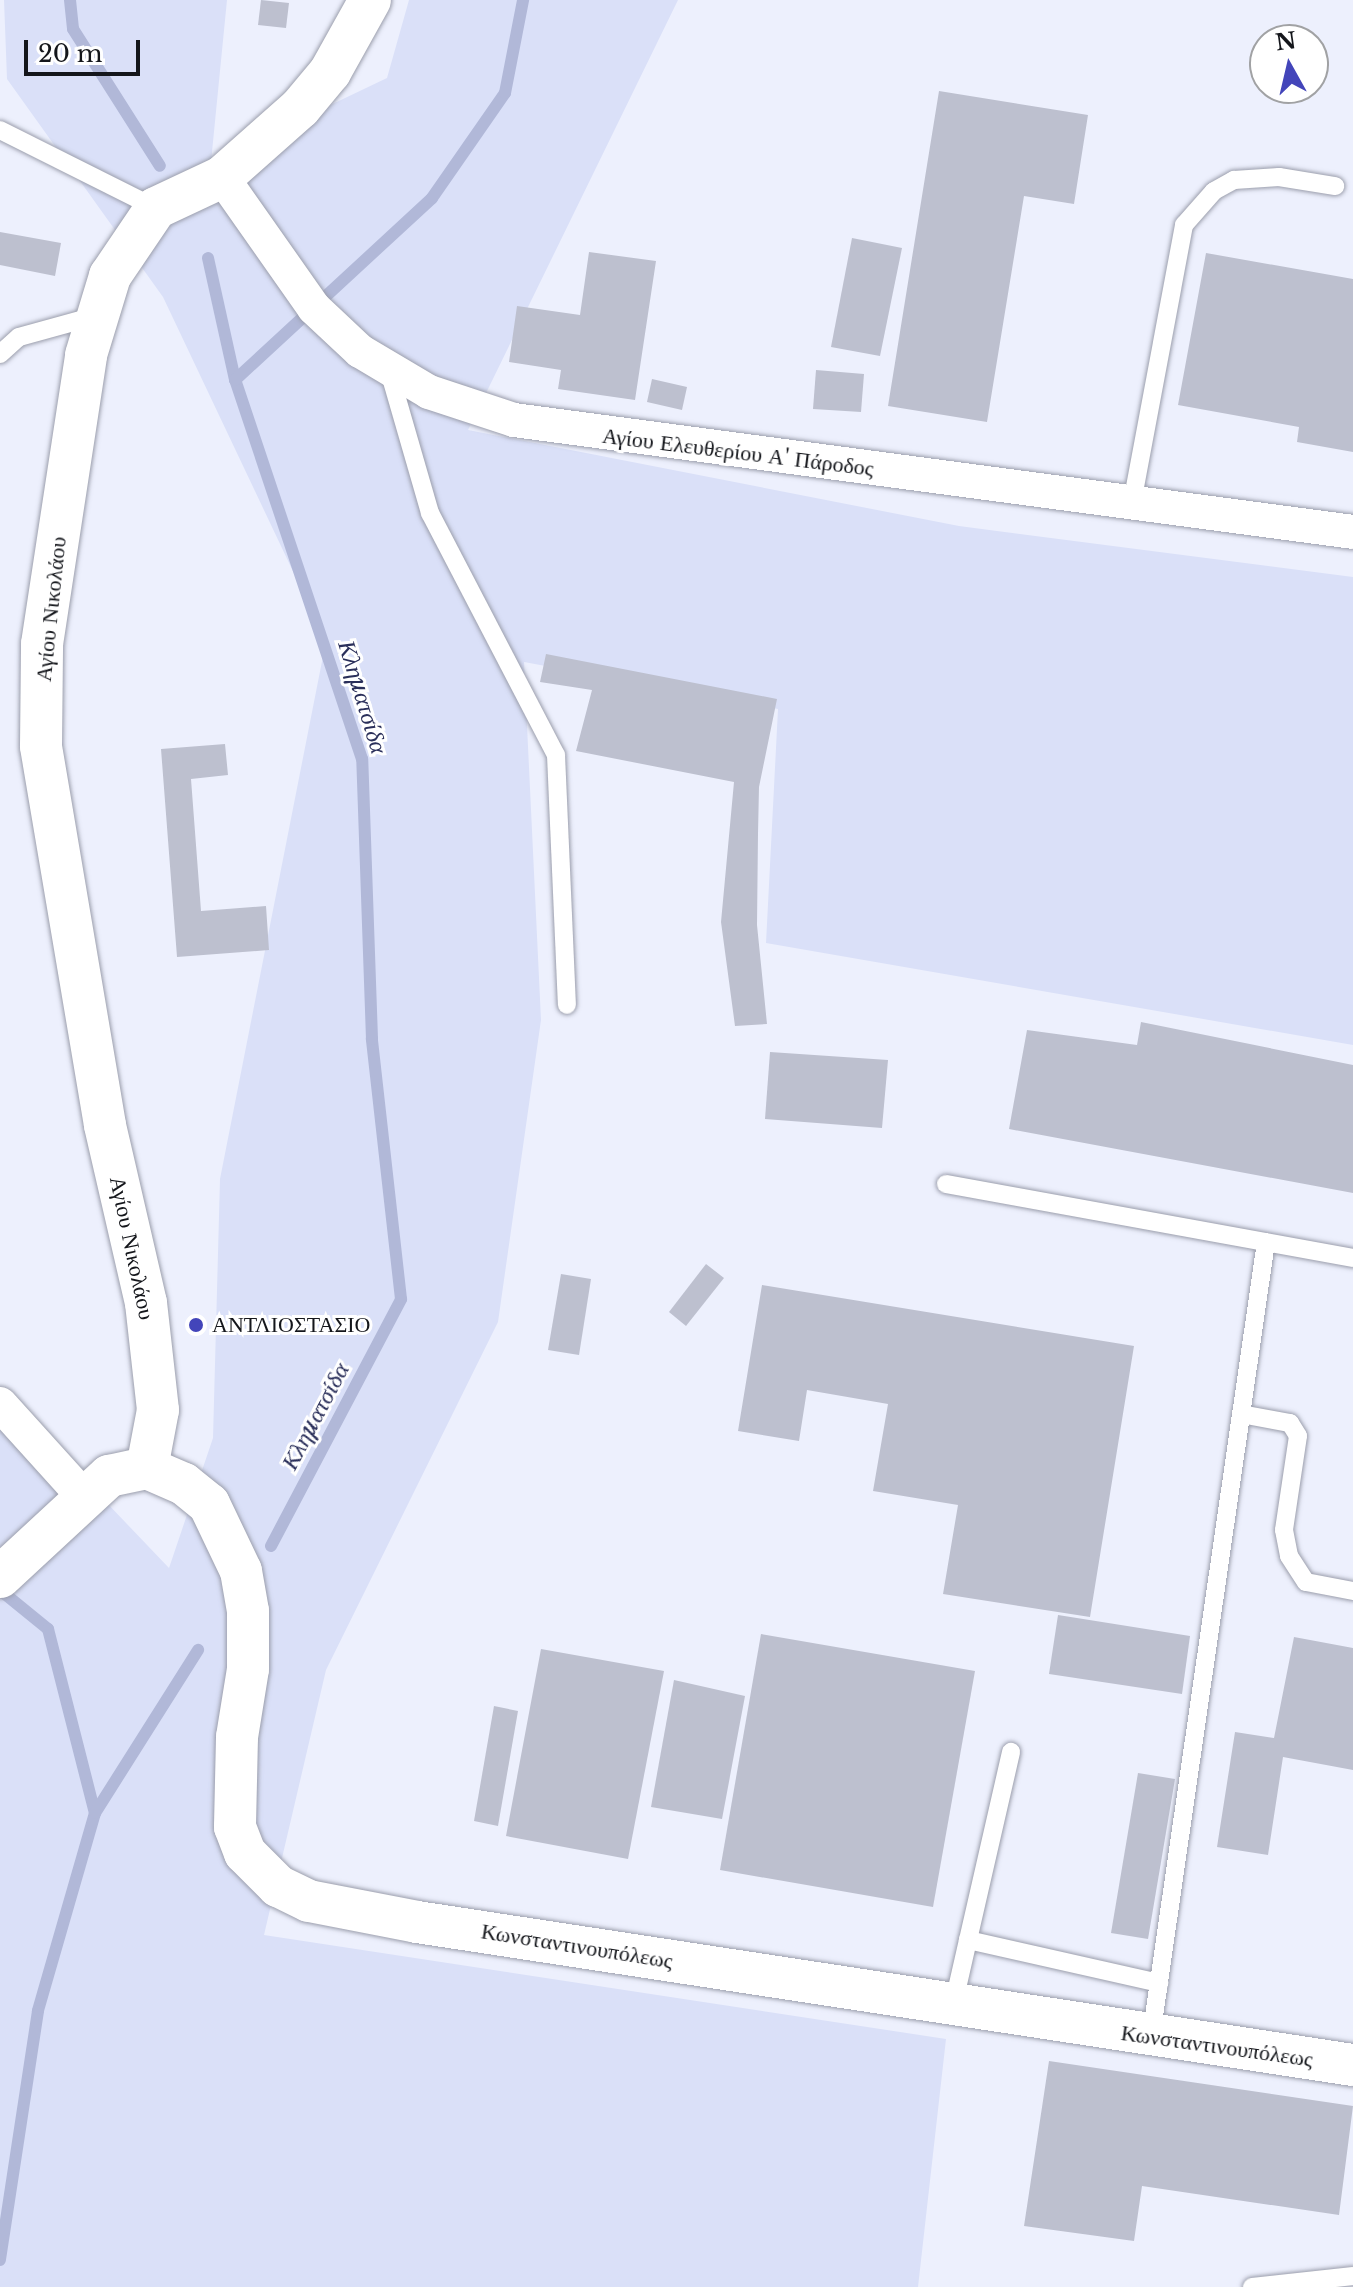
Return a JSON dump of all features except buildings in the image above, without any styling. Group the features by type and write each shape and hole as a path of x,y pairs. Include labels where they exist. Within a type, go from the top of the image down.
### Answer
{"street":[{"path":"156,208 222,177 300,108 330,72 370,0"},
{"name":"Αγίου Ελευθερίου Α' Πάροδος","path":"222,177 314,308 360,351 429,392 561,430 1353,532"},
{"name":"Αγίου Νικολάου","path":"147,1468 158,1410 146,1303 105,1125 41,746 42,644 86,355 110,276 156,208"},
{"path":"0,1404 84,1497"},
{"path":"0,1577 109,1476 147,1468"},
{"name":"Κωνσταντινουπόλεως","path":"147,1468 184,1484 209,1504 241,1571 248,1611 248,1669 237,1737 235,1827 245,1853 278,1886 344,1909 1151,2037 1353,2065"}],"lane":[{"path":"0,130 156,208"},
{"path":"1132,503 1184,225 1214,191 1234,180 1279,177 1335,186"},
{"path":"0,354 19,337 98,315"},
{"path":"388,368 430,513 556,755 567,1005"},
{"path":"946,1184 1353,1258"},
{"path":"1151,2037 1266,1242"},
{"path":"1241,1414 1290,1423 1298,1436 1284,1530 1289,1556 1306,1582 1353,1591"},
{"path":"953,2006 1011,1752"},
{"path":"968,1940 1159,1983"},
{"path":"1252,2287 1353,2276"}],"shaded area":[{"path":"0,0 1353,0 1353,2287 0,2287"},
{"path":"4,0 227,0 211,162 387,78 409,0 678,0 468,430 959,526 1353,577 1353,1045 766,943 778,709 524,662 541,1020 498,1322 326,1670 264,1935 946,2039 918,2287 0,2287 0,1391 169,1568 213,1438 220,1179 326,641 163,297 7,79"}],"waterway":[{"name":"Κληματσίδα","path":"70,0 73,29 160,166"},
{"name":"Κληματσίδα","path":"271,1546 401,1299 372,1039 362,759 235,380 432,198 505,93 523,0"},
{"path":"208,258 235,380"},
{"name":"Κληματσίδα","path":"0,1590 48,1629 95,1813 38,2011 0,2260"},
{"path":"95,1813 198,1650"}],"place":[{"name":"ΑΝΤΛΙΟΣΤΑΣΙΟ","path":"196,1325"}]}
